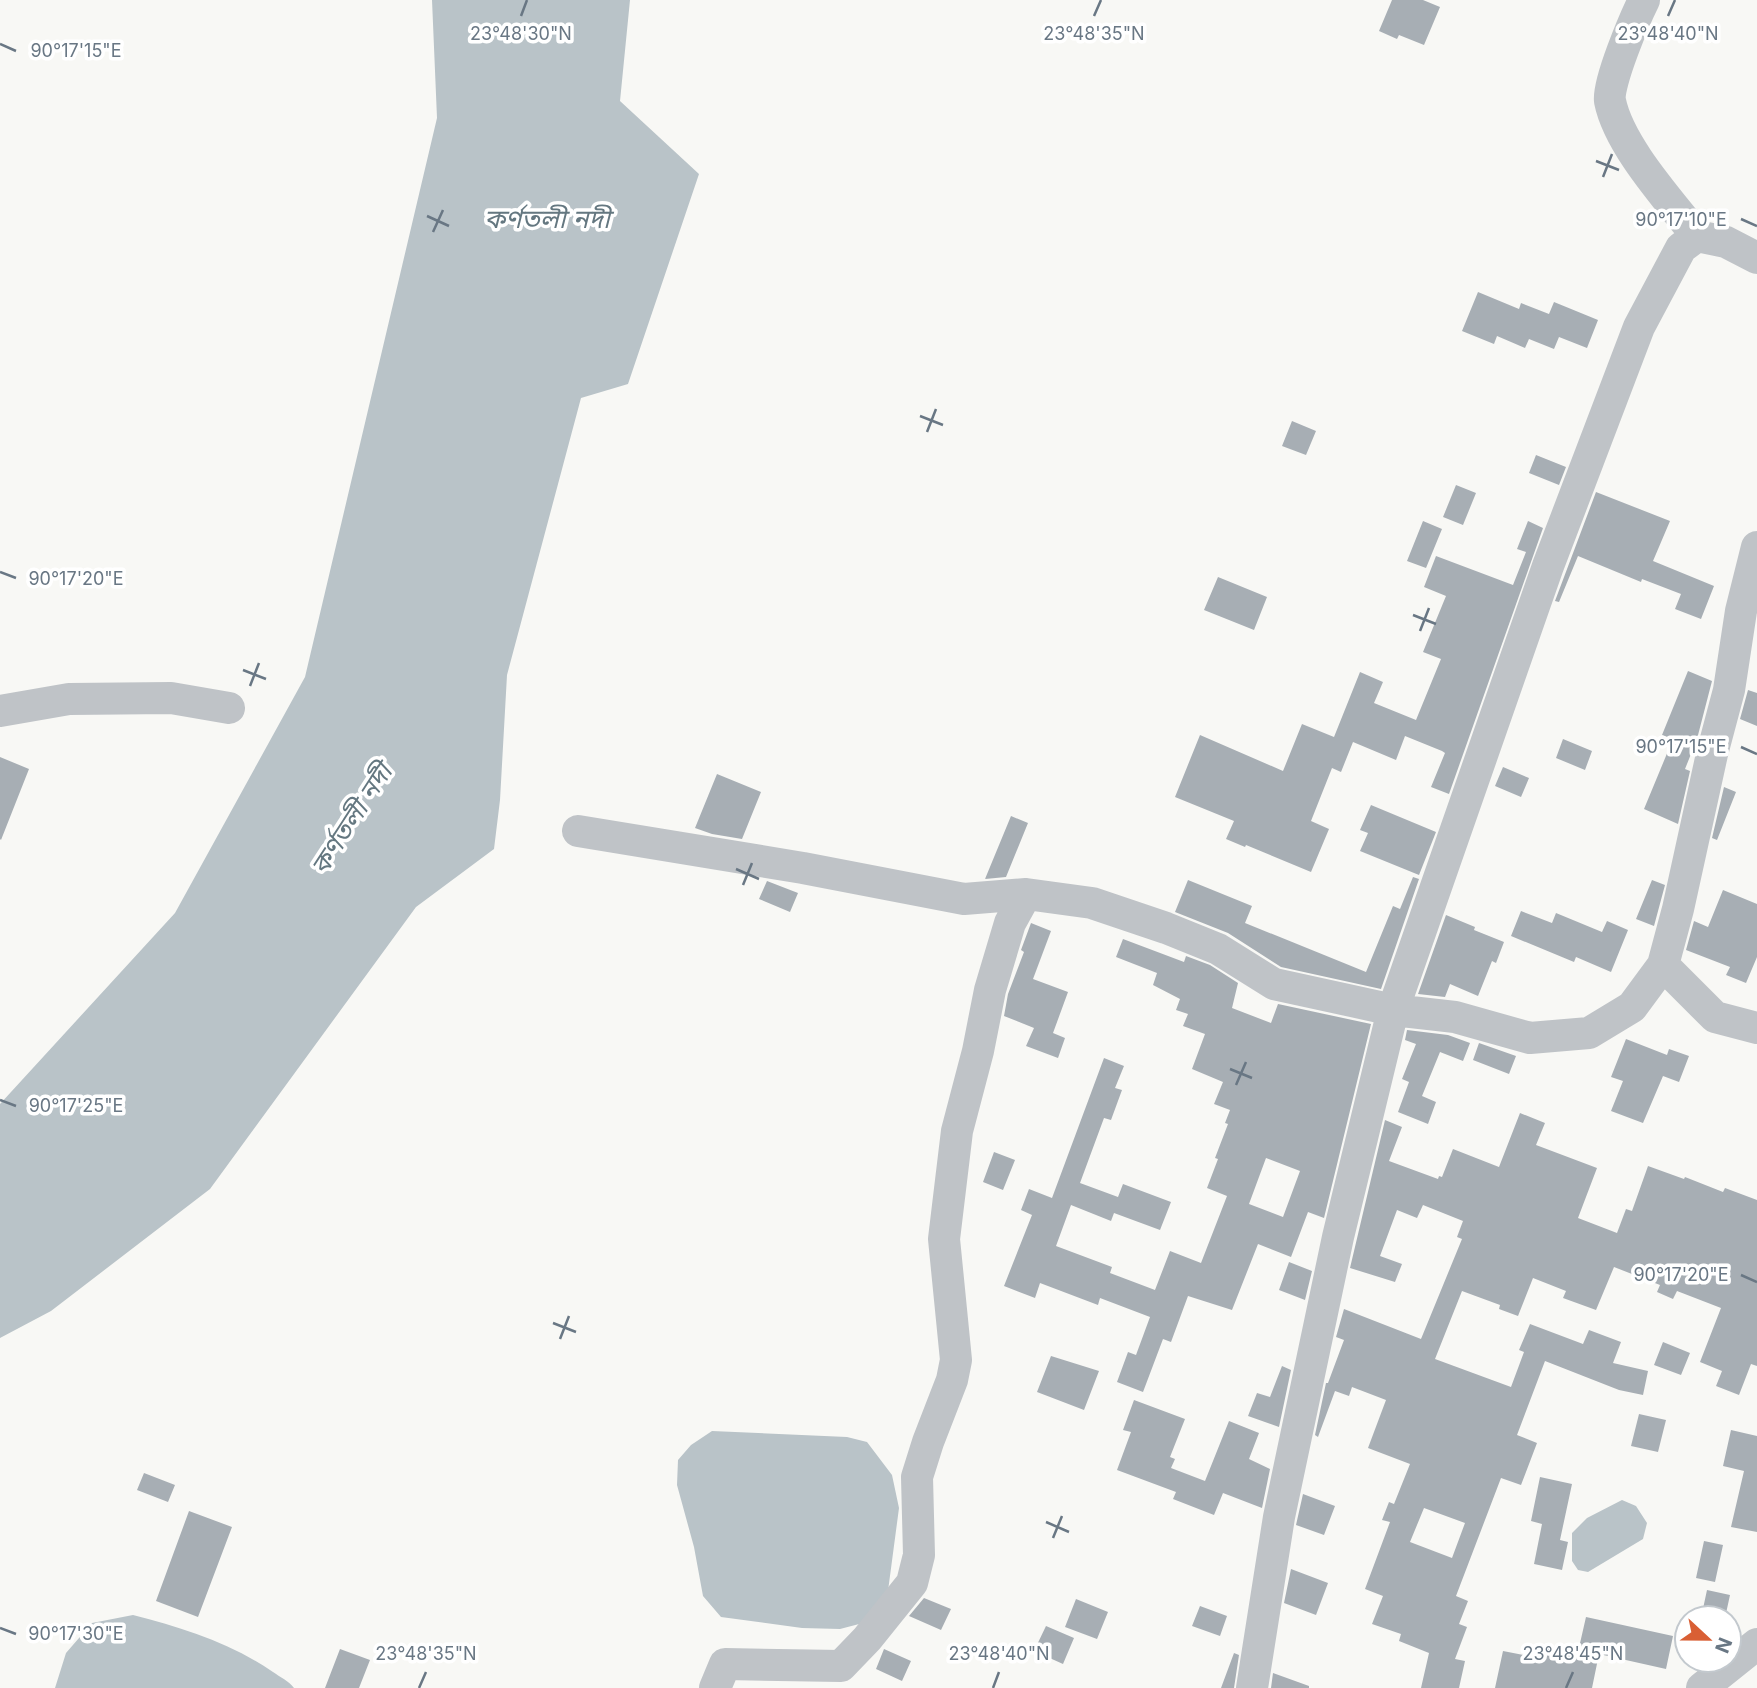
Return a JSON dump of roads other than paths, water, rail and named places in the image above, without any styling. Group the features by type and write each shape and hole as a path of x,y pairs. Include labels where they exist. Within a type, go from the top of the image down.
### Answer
{"street":[{"path":"1644,0 1626,37 1609,99 1625,140 1697,236 1726,242 1757,258"},
{"path":"1252,1688 1282,1503 1338,1237 1394,1010 1548,566 1639,327 1681,248 1697,236"},
{"path":"578,831 803,868 964,899 1026,894 1092,903 1218,949 1274,984 1394,1010 1455,1017 1530,1038 1589,1033 1632,1007 1663,965 1729,690 1741,611 1757,547"},
{"path":"0,711 69,699 171,698 229,708"},
{"path":"715,1688 726,1664 841,1665 867,1639 912,1583 919,1555 917,1477 953,1381 956,1360 944,1239 957,1131 978,1051 990,990 1010,923 1026,894"},
{"path":"1663,965 1715,1017 1757,1028"},
{"path":"1702,1688 1757,1644"}],"water":[{"name":"কর্ণতলী নদী","path":"432,0 630,0 620,101 699,174 628,384 581,398 507,675 500,800 494,849 416,907 210,1189 51,1311 0,1338 0,1104 175,913 305,677 437,118"},
{"path":"712,1431 847,1437 867,1442 892,1475 899,1508 888,1591 863,1623 840,1629 802,1628 721,1617 703,1596 694,1547 677,1485 678,1460 691,1445"},
{"path":"1622,1500 1636,1506 1647,1523 1643,1539 1588,1572 1578,1570 1572,1561 1572,1533 1587,1518"},
{"path":"133,1615 188,1631 223,1645 257,1662 294,1688 55,1688 66,1653 92,1623"}]}
